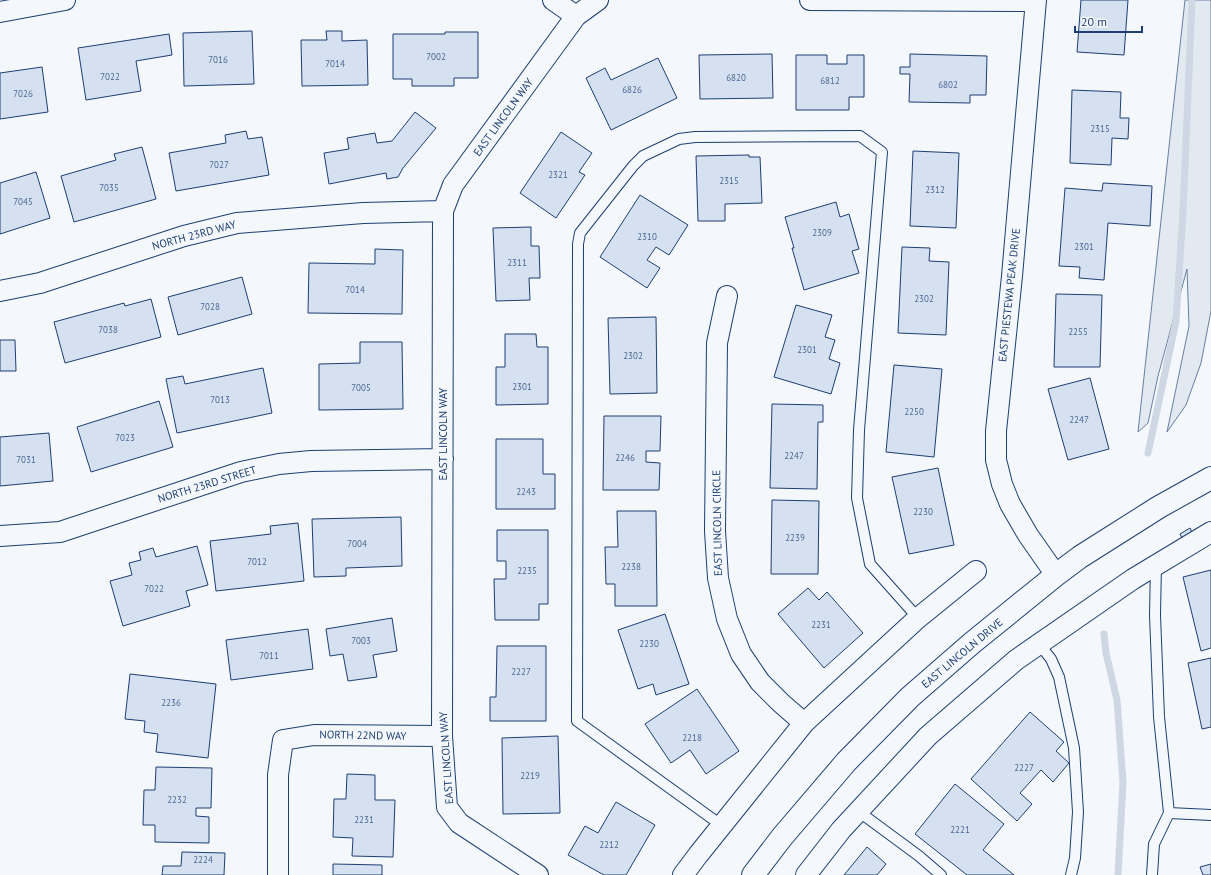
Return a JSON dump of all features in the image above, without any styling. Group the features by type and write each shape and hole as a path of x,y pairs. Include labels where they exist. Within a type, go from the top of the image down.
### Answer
{"main road":[{"name":"EAST LINCOLN DRIVE","path":"753,875 782,837 846,762 910,697 972,643 1080,557 1211,478"}],"street":[{"path":"0,12 65,0"},
{"path":"553,0 576,16"},
{"name":"EAST LINCOLN WAY","path":"538,875 459,823 447,807 442,736 443,211 453,185 576,16 598,0"},
{"path":"810,0 1036,0"},
{"name":"EAST PIESTEWA PEAK DRIVE","path":"1036,0 1012,276 996,431 996,460 1002,484 1010,504 1028,535 1056,575"},
{"name":"NORTH 23RD WAY","path":"0,291 40,282 184,236 237,223 364,213 443,211"},
{"name":"EAST LINCOLN CIRCLE","path":"728,296 717,343 715,531 718,578 727,619 741,654 760,682 804,723"},
{"name":"NORTH 23RD STREET","path":"0,536 60,532 241,472 279,464 312,461 443,459"},
{"path":"806,875 841,830 928,736 1016,660 1133,579 1211,532"},
{"path":"683,875 721,825 804,723 918,618 976,571"},
{"name":"NORTH 22ND WAY","path":"278,875 278,775 283,740 314,735 442,736"}],"lane":[{"path":"721,825 578,721 578,244 580,233 633,166 643,156 679,139 695,137 860,136 882,152 859,430 857,498 870,564 918,618"},
{"path":"1152,875 1154,844 1169,813 1159,717 1155,615 1156,564"},
{"path":"1039,644 1051,659 1059,677 1074,748 1078,812 1075,858 1071,875"},
{"path":"858,811 919,856 941,875"},
{"path":"1169,813 1211,815"}],"shaded area":[{"path":"1185,0 1211,0 1211,311 1201,363 1186,405 1167,432 1189,326 1187,269 1158,376 1148,423 1138,432"}],"building":[{"path":"1081,0 1128,0 1124,55 1077,52"},
{"path":"252,31 254,84 184,86 183,33"},
{"path":"326,31 342,31 342,41 367,40 368,85 302,86 301,40 327,40"},
{"path":"445,32 478,32 478,78 454,78 454,86 412,86 412,79 393,79 393,34 445,34"},
{"path":"169,34 172,55 136,61 141,91 86,100 78,48"},
{"path":"772,54 773,98 700,99 699,55"},
{"path":"910,54 987,56 986,95 970,95 970,103 909,102 910,74 900,74 900,67 910,67"},
{"path":"796,55 827,55 827,64 847,64 847,55 864,55 864,97 849,97 849,110 796,110"},
{"path":"658,58 677,98 611,130 586,78 605,68 611,80"},
{"path":"42,67 48,112 0,119 0,73"},
{"path":"1072,90 1121,92 1120,118 1129,118 1128,139 1112,138 1111,165 1070,163"},
{"path":"415,112 436,128 403,168 398,177 387,179 386,173 329,184 324,153 349,149 347,138 375,133 377,143 392,141"},
{"path":"246,131 248,139 262,137 269,175 176,191 169,153 226,143 225,135"},
{"path":"561,132 592,153 579,172 585,175 556,218 520,193"},
{"path":"142,147 156,199 74,222 61,176 116,160 114,154"},
{"path":"913,151 959,153 956,228 910,226"},
{"path":"749,155 749,157 760,157 762,203 725,204 725,221 698,221 696,156"},
{"path":"36,172 50,218 0,234 0,183"},
{"path":"1103,183 1152,186 1150,226 1108,223 1104,280 1079,278 1080,267 1059,266 1065,188 1102,191"},
{"path":"640,195 688,225 669,255 656,247 647,260 660,268 647,288 600,257"},
{"path":"836,202 840,217 849,214 859,249 852,251 859,273 804,290 785,217"},
{"path":"531,227 531,246 539,246 540,278 529,278 530,300 496,301 493,228"},
{"path":"902,247 930,248 929,261 949,262 946,335 898,333"},
{"path":"375,249 403,250 402,314 308,313 309,263 375,264"},
{"path":"242,277 252,314 178,335 168,297"},
{"path":"1056,294 1102,295 1100,367 1054,367"},
{"path":"151,299 161,337 65,363 54,322 124,303 125,306"},
{"path":"796,305 832,315 825,337 835,340 829,359 840,363 831,394 774,377"},
{"path":"656,317 657,393 610,394 608,318"},
{"path":"505,334 536,334 537,347 548,347 548,404 496,405 496,367 505,367"},
{"path":"0,340 15,340 16,371 0,371"},
{"path":"360,342 402,342 403,409 319,410 319,364 360,363"},
{"path":"894,365 942,369 934,457 886,452"},
{"path":"263,368 272,413 177,433 166,379 183,376 185,384"},
{"path":"1090,378 1109,449 1068,460 1048,389"},
{"path":"159,401 173,447 91,472 77,427"},
{"path":"772,404 823,405 823,422 818,422 817,489 770,488"},
{"path":"604,416 661,416 660,451 646,451 646,462 660,463 659,490 603,490"},
{"path":"49,433 53,481 0,486 0,437"},
{"path":"496,439 543,439 543,474 555,474 555,509 496,509"},
{"path":"938,468 954,545 909,554 892,477"},
{"path":"772,500 819,501 818,574 771,574"},
{"path":"617,511 656,511 657,606 615,606 615,584 606,584 605,547 618,547"},
{"path":"401,517 402,566 346,568 346,576 314,577 312,519"},
{"path":"298,523 304,581 216,591 210,541 271,534 270,526"},
{"path":"1190,528 1192,532 1182,538 1180,534"},
{"path":"497,530 548,530 548,604 539,604 539,620 495,620 494,579 506,579 506,561 497,561"},
{"path":"197,546 208,585 186,591 190,606 123,626 110,581 132,575 129,563 141,560 139,552 153,548 156,557"},
{"path":"1211,570 1211,648 1201,651 1183,577"},
{"path":"808,588 819,600 827,592 863,633 824,668 778,614"},
{"path":"665,614 689,684 656,695 653,684 638,689 618,630"},
{"path":"392,618 397,651 373,655 377,677 348,681 343,654 330,656 326,629"},
{"path":"308,629 313,669 231,680 226,640"},
{"path":"497,646 546,646 546,721 490,721 490,697 496,697"},
{"path":"1211,658 1211,727 1202,729 1188,663"},
{"path":"130,674 216,684 208,758 156,752 158,734 144,732 145,721 125,719"},
{"path":"697,689 739,751 706,774 690,750 671,763 645,724"},
{"path":"1030,712 1064,742 1056,751 1069,763 1053,782 1041,770 1020,793 1032,804 1017,821 971,779"},
{"path":"558,736 560,813 503,814 502,738"},
{"path":"156,767 212,768 211,808 196,808 196,816 209,817 209,843 155,842 155,825 143,825 144,790 155,790"},
{"path":"347,774 375,775 375,800 395,800 393,857 352,856 353,838 333,837 334,799 346,799"},
{"path":"955,784 1004,824 983,850 1014,875 967,875 915,834"},
{"path":"616,802 655,825 626,875 604,875 568,855 585,826 598,833"},
{"path":"867,847 886,864 877,875 844,875"},
{"path":"182,852 225,853 224,875 162,875 163,866 181,866"},
{"path":"333,864 382,865 382,875 333,875"},
{"path":"1211,864 1211,875 1203,875 1200,867"}],"waterway":[{"path":"1148,453 1176,321 1183,212 1192,0"},
{"path":"1104,634 1106,653 1117,700 1123,782 1118,875"}]}
